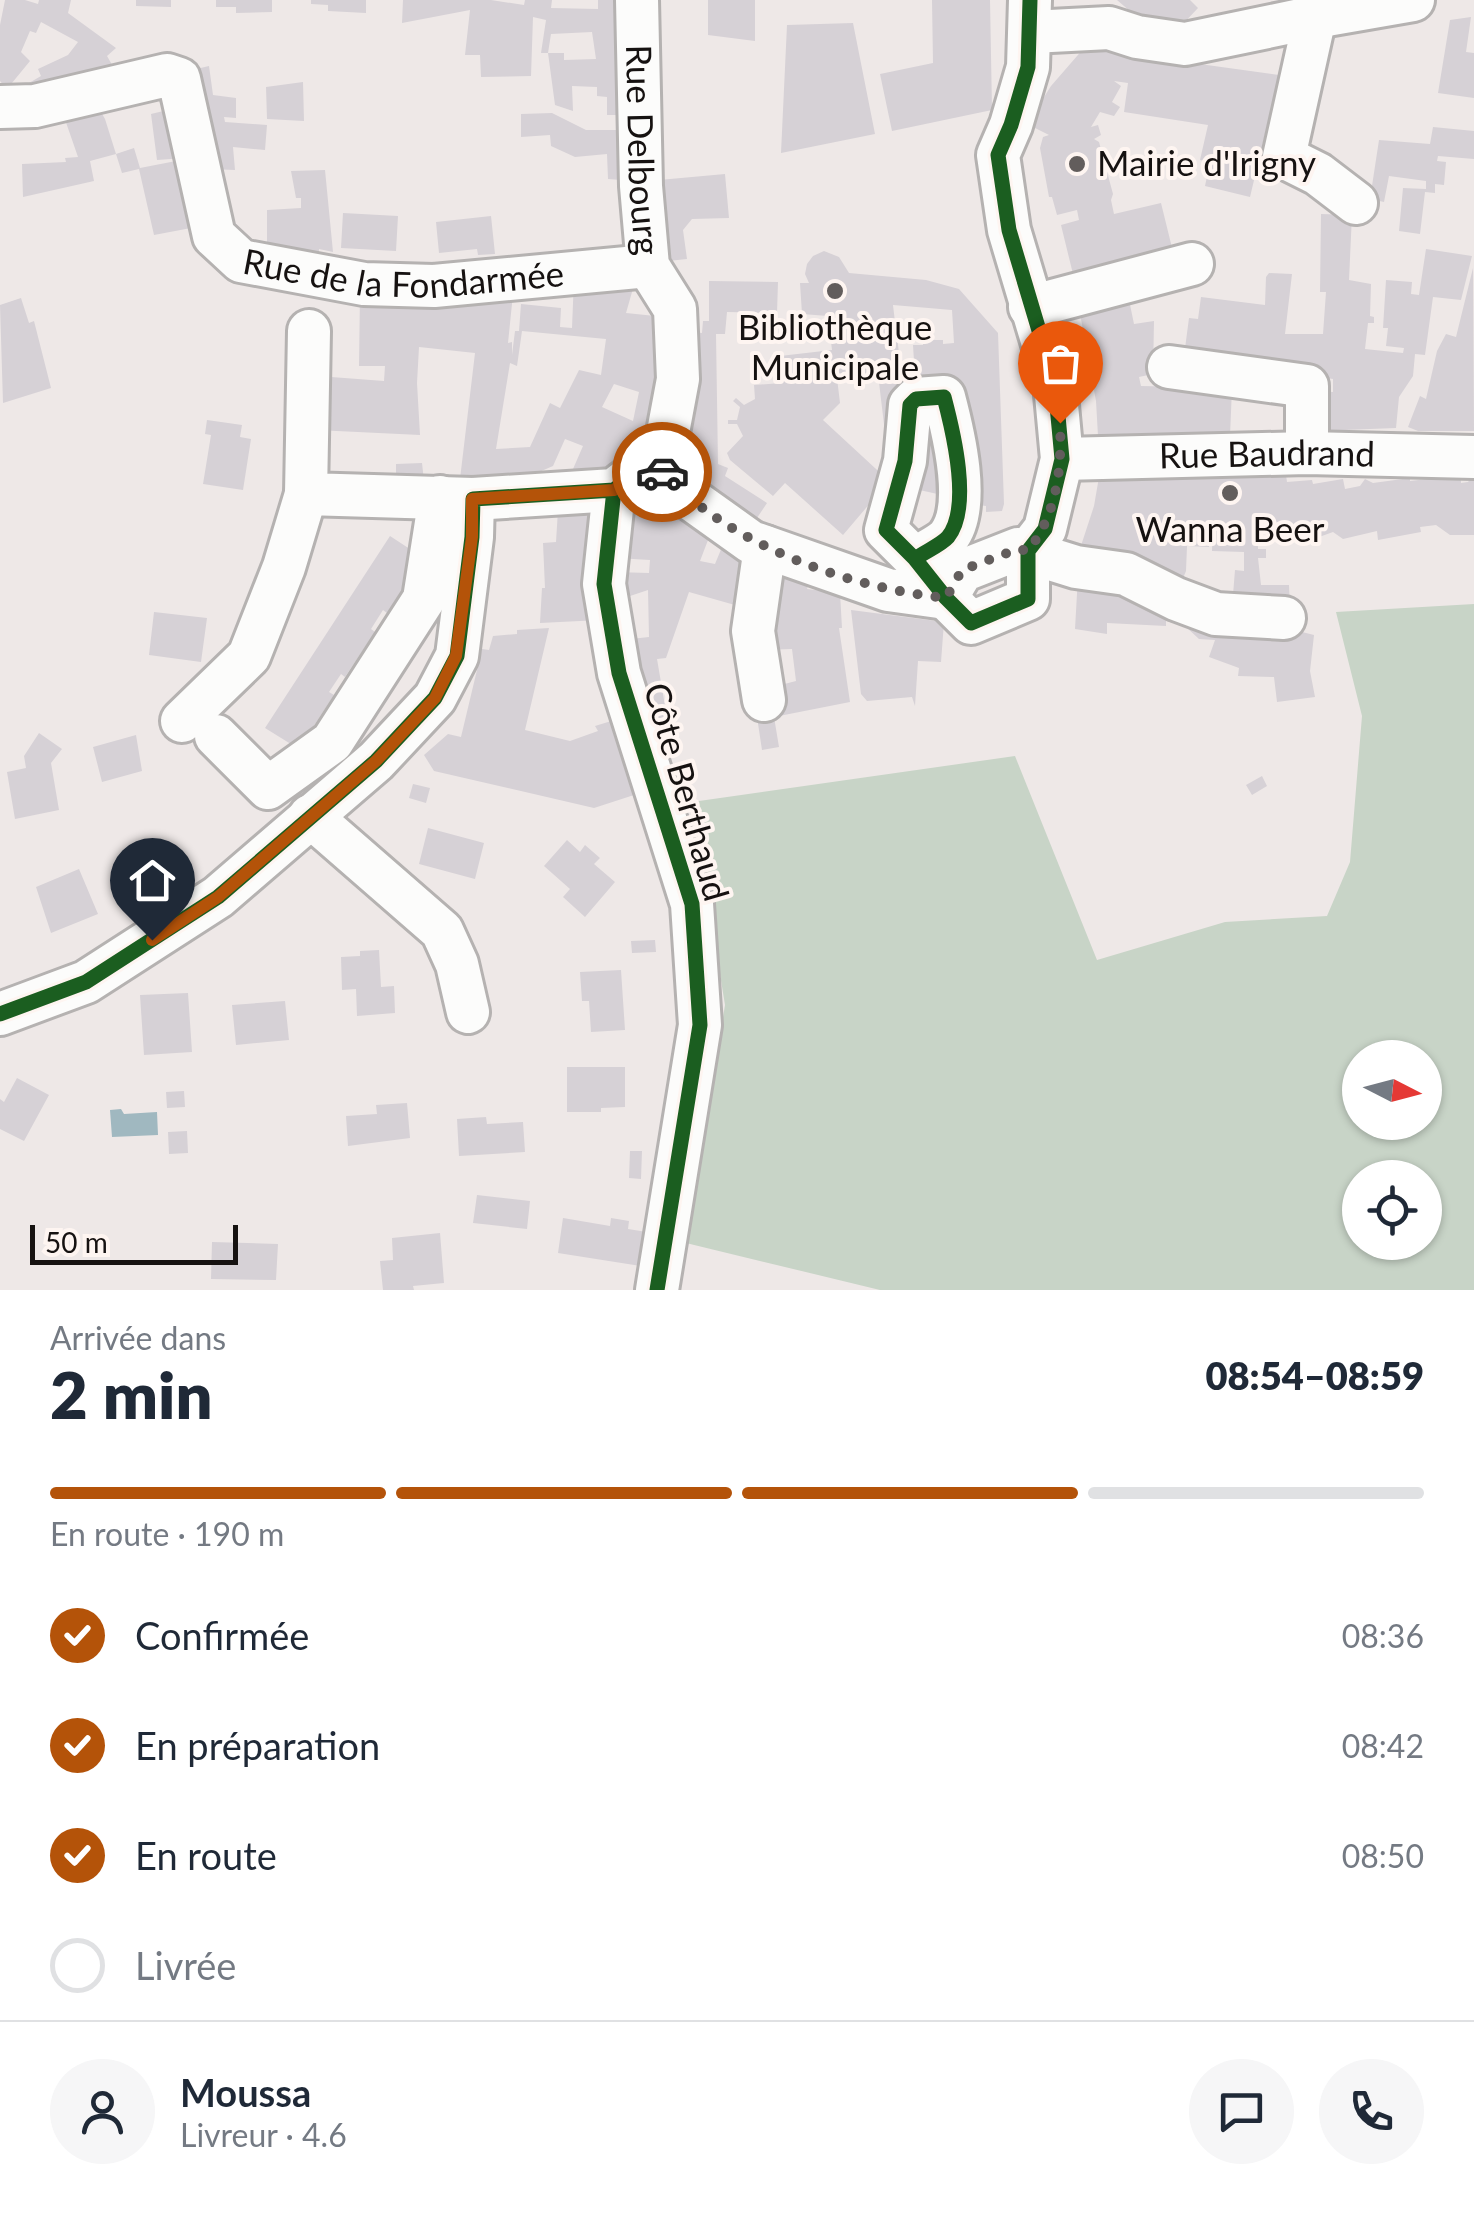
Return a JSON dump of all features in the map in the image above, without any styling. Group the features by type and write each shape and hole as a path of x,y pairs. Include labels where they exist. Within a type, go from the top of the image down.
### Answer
{"street":[{"name":"Rue Delbourg","path":"637,0 641,186 648,266 675,309 678,379 660,470"},
{"path":"1028,551 1045,529 1062,459 1055,384 1009,230 998,155 1028,68 1031,16 1088,13 1108,28 1137,38 1185,44 1314,16 1414,0"},
{"path":"1314,16 1284,158 1318,174 1356,204"},
{"name":"Rue de la Fondarmée","path":"0,107 35,106 167,75 180,80 214,236 241,260 364,284 434,286 648,266"},
{"path":"1030,307 1192,264"},
{"path":"309,331 306,494 284,567 249,656 199,728 268,788 332,742 424,599 456,498"},
{"path":"1169,367 1306,386 1308,453"},
{"name":"Rue Baudrand","path":"1062,459 1308,453 1474,456"},
{"path":"306,494 456,498 614,490 632,476 660,470 681,492 751,542 888,590 946,598"},
{"name":"Côte Berthaud","path":"614,490 604,584 619,673 692,904 700,1025 657,1290"},
{"path":"0,1014 86,982 218,897 376,761 435,698 456,656 472,537 456,498"},
{"path":"764,700 753,630 765,548"},
{"path":"946,598 962,570 1018,549 1076,567 1126,574 1216,614 1284,618"},
{"path":"915,559 946,598"},
{"path":"310,816 442,931 457,964 468,1012"}],"green space":[{"path":"1474,604 1474,1290 880,1290 686,1243 725,1005 692,802 1015,756 1097,960 1225,922 1327,916 1350,862 1362,716 1336,612"}],"water":[{"path":"121,1109 124,1114 157,1112 158,1135 112,1137 110,1110"}],"building":[{"path":"5,0 38,4 39,0 71,0 68,13 116,48 107,56 115,70 36,98 29,83 41,76 38,69 68,55 78,42 41,22 36,33 30,31 21,52 30,61 7,89 0,81 0,25"},
{"path":"136,0 171,0 171,7 136,6"},
{"path":"216,0 272,0 272,12 236,13 236,7 216,7"},
{"path":"311,0 366,0 366,13 328,11 328,5 311,4"},
{"path":"403,0 491,0 524,5 525,0 552,0 551,8 598,9 598,0 628,0 633,115 607,115 607,97 597,96 597,87 572,86 573,111 555,105 548,53 541,53 546,20 533,17 531,76 481,77 480,55 465,55 470,10 402,23","holes":["592,32 596,59 564,60 564,53 548,53 551,34"]},
{"path":"708,0 755,0 755,41 708,35"},
{"path":"932,0 990,0 992,110 892,131 880,74 933,63"},
{"path":"1117,0 1190,0 1198,8 1181,26 1145,24"},
{"path":"1471,17 1466,52 1474,53 1474,98 1438,93 1450,20"},
{"path":"853,23 875,134 781,153 787,25"},
{"path":"1084,48 1279,75 1250,197 1205,186 1210,162 1200,160 1208,125 1124,112 1128,83 1114,81 1121,86 1112,102 1120,107 1114,116 1100,112 1091,127 1098,125 1101,135 1094,139 1099,142 1113,194 1114,214 1161,203 1176,264 1073,274 1061,225 1079,220 1077,210 1057,215 1049,197 1040,148 1043,137 1049,135 1027,124 1051,86"},
{"path":"209,66 213,95 236,98 236,118 224,117 225,122 267,125 265,150 233,147 235,170 211,169 188,71"},
{"path":"303,82 304,121 267,119 266,87"},
{"path":"94,100 105,119 116,154 90,161 94,181 23,197 22,164 66,162 65,158 78,157 61,108"},
{"path":"176,108 185,158 157,160 151,114"},
{"path":"552,113 586,130 632,130 621,180 608,179 607,154 575,157 551,146 550,135 521,137 521,114"},
{"path":"1433,127 1474,131 1474,159 1438,156 1437,161 1446,162 1444,185 1435,184 1435,193 1425,192 1420,234 1399,231 1403,188 1426,189 1426,181 1389,176 1384,202 1370,199 1379,140 1430,144"},
{"path":"134,148 140,168 176,161 178,182 186,180 192,207 184,208 191,228 154,235 139,169 122,173 116,154"},
{"path":"325,170 333,252 319,249 319,254 267,259 267,210 301,208 291,171"},
{"path":"725,174 729,218 692,219 683,230 687,259 659,262 648,181"},
{"path":"343,213 398,216 396,251 341,248"},
{"path":"1321,214 1352,215 1349,280 1371,284 1370,316 1374,323 1368,323 1365,349 1403,353 1404,348 1386,346 1386,280 1412,282 1411,294 1419,295 1426,249 1472,256 1461,300 1433,297 1425,355 1415,354 1413,376 1399,397 1396,428 1318,431 1318,391 1333,392 1333,379 1184,356 1189,318 1198,319 1201,297 1265,305 1269,273 1292,274 1285,334 1323,334 1326,292 1320,292"},
{"path":"491,216 495,254 478,255 477,249 439,253 436,222"},
{"path":"824,251 839,257 849,273 926,280 959,289 998,333 1002,511 986,512 986,506 979,505 959,417 957,380 912,386 913,374 908,374 910,380 898,384 902,404 886,441 878,374 837,378 840,403 823,420 889,481 843,535 785,483 773,496 730,460 727,453 743,436 737,424 728,424 728,420 737,420 740,407 733,401 736,398 744,405 755,399 754,385 782,383 780,356 832,350 828,316 802,314 800,283 809,283 805,274 813,256","holes":["893,305 952,310 954,343 923,340 923,345 913,345 914,361 900,362 896,328 873,330 872,322 895,322"]},
{"path":"1473,268 1474,431 1418,431 1408,427 1420,396 1426,399 1437,351 1446,334 1456,337"},
{"path":"574,278 636,278 626,313 665,317 656,443 633,469 573,469 583,446 565,439 553,466 539,472 460,479 475,353 419,347 420,435 316,430 318,376 384,381 385,366 359,366 360,294 514,284 508,343 512,342 512,355 515,331 519,331 521,304 561,308 560,327 572,328","holes":["522,331 606,339 601,375 579,370 560,408 550,403 530,447 496,449 510,363 517,366","614,384 639,392 633,421 602,407"]},
{"path":"709,281 778,282 777,313 727,312 725,334 716,334 718,464 728,468 725,476 767,503 749,530 693,492 708,470 678,464 688,332 702,333 703,321 709,321"},
{"path":"1128,295 1134,324 1154,321 1153,374 1139,377 1141,386 1232,388 1230,436 1098,436 1096,401 1079,308"},
{"path":"21,298 29,323 34,321 51,388 3,403 0,305"},
{"path":"913,417 940,419 951,497 906,487"},
{"path":"207,420 242,425 240,437 251,439 243,490 203,484 211,435 205,434"},
{"path":"422,463 424,481 396,481 396,464"},
{"path":"1285,468 1287,482 1312,480 1313,484 1343,479 1345,489 1360,486 1365,479 1373,483 1461,475 1461,483 1468,482 1474,474 1474,535 1450,535 1436,525 1420,527 1421,532 1378,540 1377,531 1343,539 1333,532 1308,541 1290,540 1289,522 1257,523 1258,549 1266,549 1266,558 1258,558 1261,585 1289,585 1290,609 1232,607 1235,570 1244,571 1244,552 1212,551 1213,522 1209,547 1187,546 1186,571 1177,593 1076,561 1099,477 1259,477"},
{"path":"659,485 713,527 700,561 715,564 727,535 758,554 749,609 689,592 666,658 657,659 672,747 665,754 622,640 649,637 648,590 618,600 615,572 649,573 650,560 616,558 629,487"},
{"path":"558,510 585,511 585,515 604,518 600,620 540,623 545,588 543,543 556,542"},
{"path":"390,536 419,555 417,567 387,613 383,610 371,629 375,632 345,677 341,674 329,692 334,695 304,741 299,738 294,746 265,728"},
{"path":"771,564 810,580 807,589 840,593 839,628 850,702 774,717 779,747 762,750 757,717 769,688 796,681 792,649 764,650 762,621 777,621 777,612 761,616"},
{"path":"1078,576 1314,635 1310,671 1315,697 1277,702 1274,677 1238,676 1239,668 1209,657 1215,640 1199,639 1185,626 1166,621 1166,626 1107,623 1107,634 1075,629"},
{"path":"851,610 944,622 941,662 918,661 915,706 912,697 867,701 861,694"},
{"path":"154,612 207,618 201,662 149,655"},
{"path":"549,628 525,730 570,741 598,731 595,726 621,718 641,783 632,786 634,795 594,808 434,771 424,755 448,734 461,737 482,649 489,650 493,636"},
{"path":"39,733 62,749 51,763 59,810 15,819 7,772 26,768 24,756"},
{"path":"136,735 142,771 102,782 93,747"},
{"path":"1262,776 1267,786 1252,795 1246,785"},
{"path":"413,784 430,788 426,803 409,798"},
{"path":"428,828 484,843 475,879 419,864"},
{"path":"567,840 580,852 585,845 600,858 594,864 615,882 585,917 563,897 570,889 544,866"},
{"path":"79,869 98,914 51,933 36,887"},
{"path":"655,940 656,952 632,953 631,941"},
{"path":"379,950 381,987 394,986 395,1013 357,1016 356,989 342,990 341,957"},
{"path":"621,970 625,1030 591,1032 589,1001 582,1001 580,972"},
{"path":"188,993 192,1052 144,1055 140,995"},
{"path":"285,1001 289,1040 236,1045 232,1005"},
{"path":"567,1067 625,1067 625,1107 567,1112"},
{"path":"17,1078 49,1095 24,1141 0,1129 0,1099 4,1102"},
{"path":"184,1091 185,1107 167,1108 166,1092"},
{"path":"407,1103 410,1138 348,1146 346,1116 377,1114 376,1105"},
{"path":"486,1117 487,1124 523,1122 525,1152 459,1156 457,1119"},
{"path":"187,1131 188,1153 169,1154 168,1132"},
{"path":"630,1151 642,1151 641,1179 629,1178"},
{"path":"477,1195 530,1201 527,1229 473,1223"},
{"path":"563,1218 610,1226 611,1218 629,1221 628,1229 653,1233 647,1267 558,1253"},
{"path":"440,1233 444,1283 413,1286 414,1290 383,1290 380,1261 393,1260 392,1238"},
{"path":"212,1242 278,1244 276,1280 211,1279"}],"cycle path":[{"path":"915,559 886,530 905,461 910,405 916,399 944,397 960,488 955,524 948,537 915,559 971,623 1028,599 1028,551 1045,529 1062,459 1055,384 1009,230 998,155 1028,67 1030,0"},
{"path":"0,1014 86,982 218,897 376,761 435,698 457,656 473,499 614,490 632,476 661,470"},
{"path":"614,490 604,584 619,673 692,904 700,1025 657,1290"}],"way so far":[{"path":"662,472 681,492 751,542 888,590 946,598 962,570 1018,549 1028,551 1045,529 1062,459 1060,423"}],"place":[{"name":"Mairie d'Irigny","path":"1077,164"},
{"name":"Bibliothèque Municipale","path":"835,291"},
{"name":"Wanna Beer","path":"1230,493"}],"route":[{"path":"152,940 218,897 376,761 435,698 456,656 472,537 472,499 614,490 632,476 662,472"}]}
